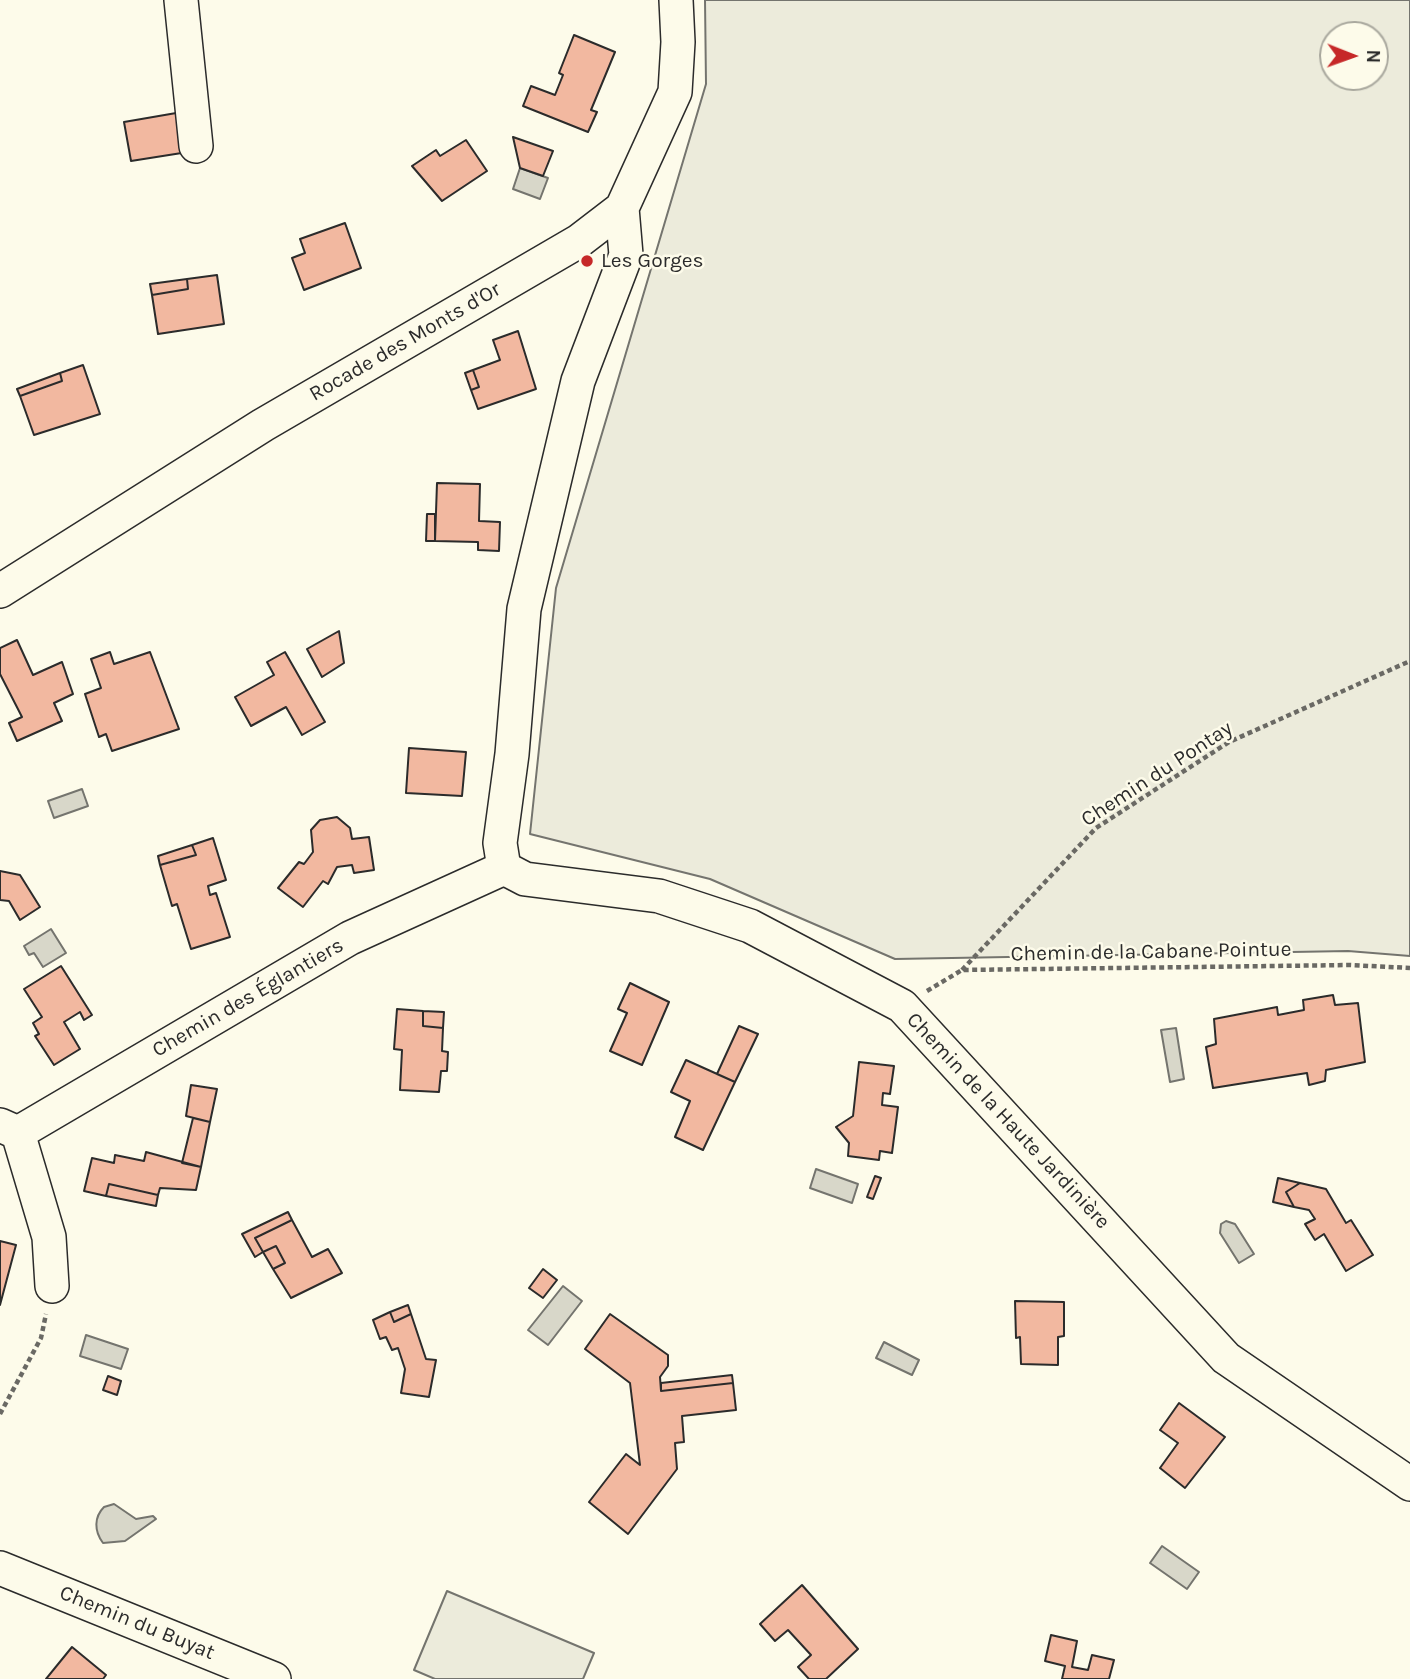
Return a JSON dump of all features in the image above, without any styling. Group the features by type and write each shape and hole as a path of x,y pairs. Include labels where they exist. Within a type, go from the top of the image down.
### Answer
{"street":[{"path":"181,0 196,146"},
{"name":"Rocade des Monts d'Or","path":"0,591 263,425 579,241 622,208 675,92 678,43 676,0"},
{"path":"504,868 500,843 512,754 524,609 578,381 626,255 622,208"},
{"name":"Chemin de la Haute Jardinière","path":"504,868 525,879 659,896 750,926 902,1006 1226,1358 1410,1483"},
{"name":"Chemin des Églantiers","path":"9,1129 351,937 504,868"},
{"path":"9,1129 49,1237 52,1286"},
{"name":"Chemin du Buyat","path":"0,1568 274,1679"}],"path":[{"name":"Chemin du Pontay","path":"962,970 1096,828 1229,742 1410,661"},
{"name":"Chemin de la Cabane Pointue","path":"962,970 1350,965 1410,968"},
{"path":"902,1006 962,970"},
{"path":"0,1414 41,1338 52,1286"}],"shaded area":[{"path":"705,0 1410,0 1410,956 1348,951 895,959 710,879 530,834 556,588 706,84"},
{"path":"520,168 548,178 540,199 513,189"},
{"path":"82,789 88,806 54,818 48,801"},
{"path":"51,929 66,953 43,967 34,953 29,955 24,946"},
{"path":"1176,1028 1184,1079 1170,1082 1161,1030"},
{"path":"816,1169 858,1184 852,1203 810,1188"},
{"path":"1226,1221 1235,1224 1254,1254 1239,1263 1220,1233 1221,1224"},
{"path":"563,1286 582,1301 548,1345 528,1330"},
{"path":"86,1335 128,1349 121,1369 80,1356"},
{"path":"884,1342 919,1360 912,1375 876,1358"},
{"path":"114,1504 136,1519 153,1516 156,1519 125,1541 103,1543 98,1534 97,1520 104,1507"},
{"path":"1162,1546 1199,1572 1187,1589 1150,1563"},
{"path":"447,1591 594,1653 583,1679 435,1679 414,1670"}],"building":[{"path":"574,35 615,52 591,110 597,112 588,132 523,106 531,86 555,95 563,75 559,73"},
{"path":"182,112 188,152 131,161 124,122"},
{"path":"513,137 553,151 543,176 520,168"},
{"path":"466,140 487,171 442,201 412,166 436,150 440,156"},
{"path":"345,223 361,268 304,290 292,258 305,253 300,239"},
{"path":"217,275 224,324 158,334 152,295 188,289 187,279"},
{"path":"187,279 188,289 152,295 150,284"},
{"path":"518,331 536,389 478,409 471,390 479,387 473,370 500,360 493,340"},
{"path":"83,365 100,414 34,435 20,396 62,381 60,373"},
{"path":"473,370 479,387 471,390 465,373"},
{"path":"60,373 62,381 20,396 17,389"},
{"path":"437,483 480,484 479,521 500,522 499,551 478,550 478,542 435,541"},
{"path":"427,514 435,514 435,541 426,541"},
{"path":"339,631 344,663 322,677 307,649"},
{"path":"17,640 33,675 62,662 73,694 54,703 62,721 17,741 9,723 22,717 0,674 0,648"},
{"path":"110,652 114,664 150,652 179,729 112,751 106,734 99,737 85,694 101,688 91,659"},
{"path":"285,652 325,722 302,735 286,707 251,726 235,697 274,675 267,662"},
{"path":"409,748 466,752 462,796 406,793"},
{"path":"337,817 350,828 352,839 369,837 374,870 354,873 352,865 337,867 328,884 323,881 303,907 278,888 299,862 304,864 313,852 311,830 320,820"},
{"path":"213,838 226,880 208,886 210,895 216,893 230,937 191,949 177,904 172,906 160,865 196,855 192,845"},
{"path":"192,845 196,855 160,865 158,856"},
{"path":"0,871 20,875 40,907 20,920 9,901 0,900"},
{"path":"61,966 92,1015 84,1020 80,1012 64,1022 80,1049 54,1065 35,1036 39,1034 33,1023 42,1017 24,989"},
{"path":"630,983 669,1002 642,1065 610,1051 627,1013 618,1009"},
{"path":"1333,995 1335,1005 1358,1003 1365,1062 1326,1070 1325,1081 1309,1085 1307,1073 1213,1088 1206,1047 1216,1044 1214,1019 1277,1007 1278,1015 1304,1010 1303,1000"},
{"path":"397,1009 423,1011 423,1026 443,1028 442,1051 448,1052 447,1071 441,1071 439,1092 400,1090 402,1050 394,1049"},
{"path":"423,1011 444,1012 443,1028 423,1026"},
{"path":"739,1026 758,1034 735,1082 717,1074"},
{"path":"686,1060 735,1082 703,1150 675,1137 690,1101 671,1092"},
{"path":"859,1062 894,1066 890,1094 883,1093 882,1105 898,1107 892,1153 880,1151 879,1160 848,1156 849,1143 836,1127 853,1116"},
{"path":"191,1085 217,1089 210,1122 186,1116"},
{"path":"193,1118 210,1122 201,1167 182,1163"},
{"path":"146,1152 201,1167 196,1190 160,1188 158,1195 109,1184 106,1196 84,1191 92,1158 114,1163 115,1155 144,1161"},
{"path":"875,1176 881,1178 873,1199 867,1197"},
{"path":"1278,1178 1300,1183 1286,1192 1294,1207 1273,1202"},
{"path":"1300,1183 1326,1189 1346,1223 1351,1220 1373,1255 1346,1271 1324,1234 1315,1240 1305,1224 1315,1219 1309,1210 1294,1207 1286,1192"},
{"path":"109,1184 158,1195 156,1206 106,1196"},
{"path":"288,1212 292,1220 255,1238 263,1252 255,1257 242,1234"},
{"path":"292,1220 312,1257 328,1249 342,1273 291,1298 273,1269 285,1263 276,1246 263,1252 255,1238"},
{"path":"0,1241 16,1245 0,1305"},
{"path":"276,1246 285,1263 273,1269 263,1252"},
{"path":"543,1269 557,1280 543,1298 529,1288"},
{"path":"1015,1301 1064,1302 1064,1336 1058,1337 1058,1365 1021,1364 1020,1337 1016,1338"},
{"path":"408,1305 411,1314 394,1322 390,1312"},
{"path":"390,1312 394,1322 411,1314 426,1359 436,1360 429,1397 401,1393 405,1369 398,1348 392,1350 386,1337 380,1339 373,1320"},
{"path":"610,1314 668,1355 668,1366 660,1377 661,1391 733,1383 736,1410 682,1416 684,1442 675,1443 677,1469 628,1534 589,1502 626,1454 640,1465 630,1383 585,1349"},
{"path":"732,1375 733,1383 661,1391 661,1383"},
{"path":"108,1376 121,1381 117,1395 103,1390"},
{"path":"1179,1403 1225,1437 1185,1488 1160,1468 1178,1443 1160,1430"},
{"path":"802,1585 858,1649 826,1679 809,1679 798,1667 811,1655 788,1630 775,1641 760,1624"},
{"path":"1051,1635 1077,1641 1072,1667 1088,1670 1092,1655 1114,1660 1109,1679 1062,1679 1065,1666 1045,1661"},
{"path":"72,1647 106,1675 103,1679 46,1679"}],"place":[{"name":"Les Gorges","path":"587,261"}]}
